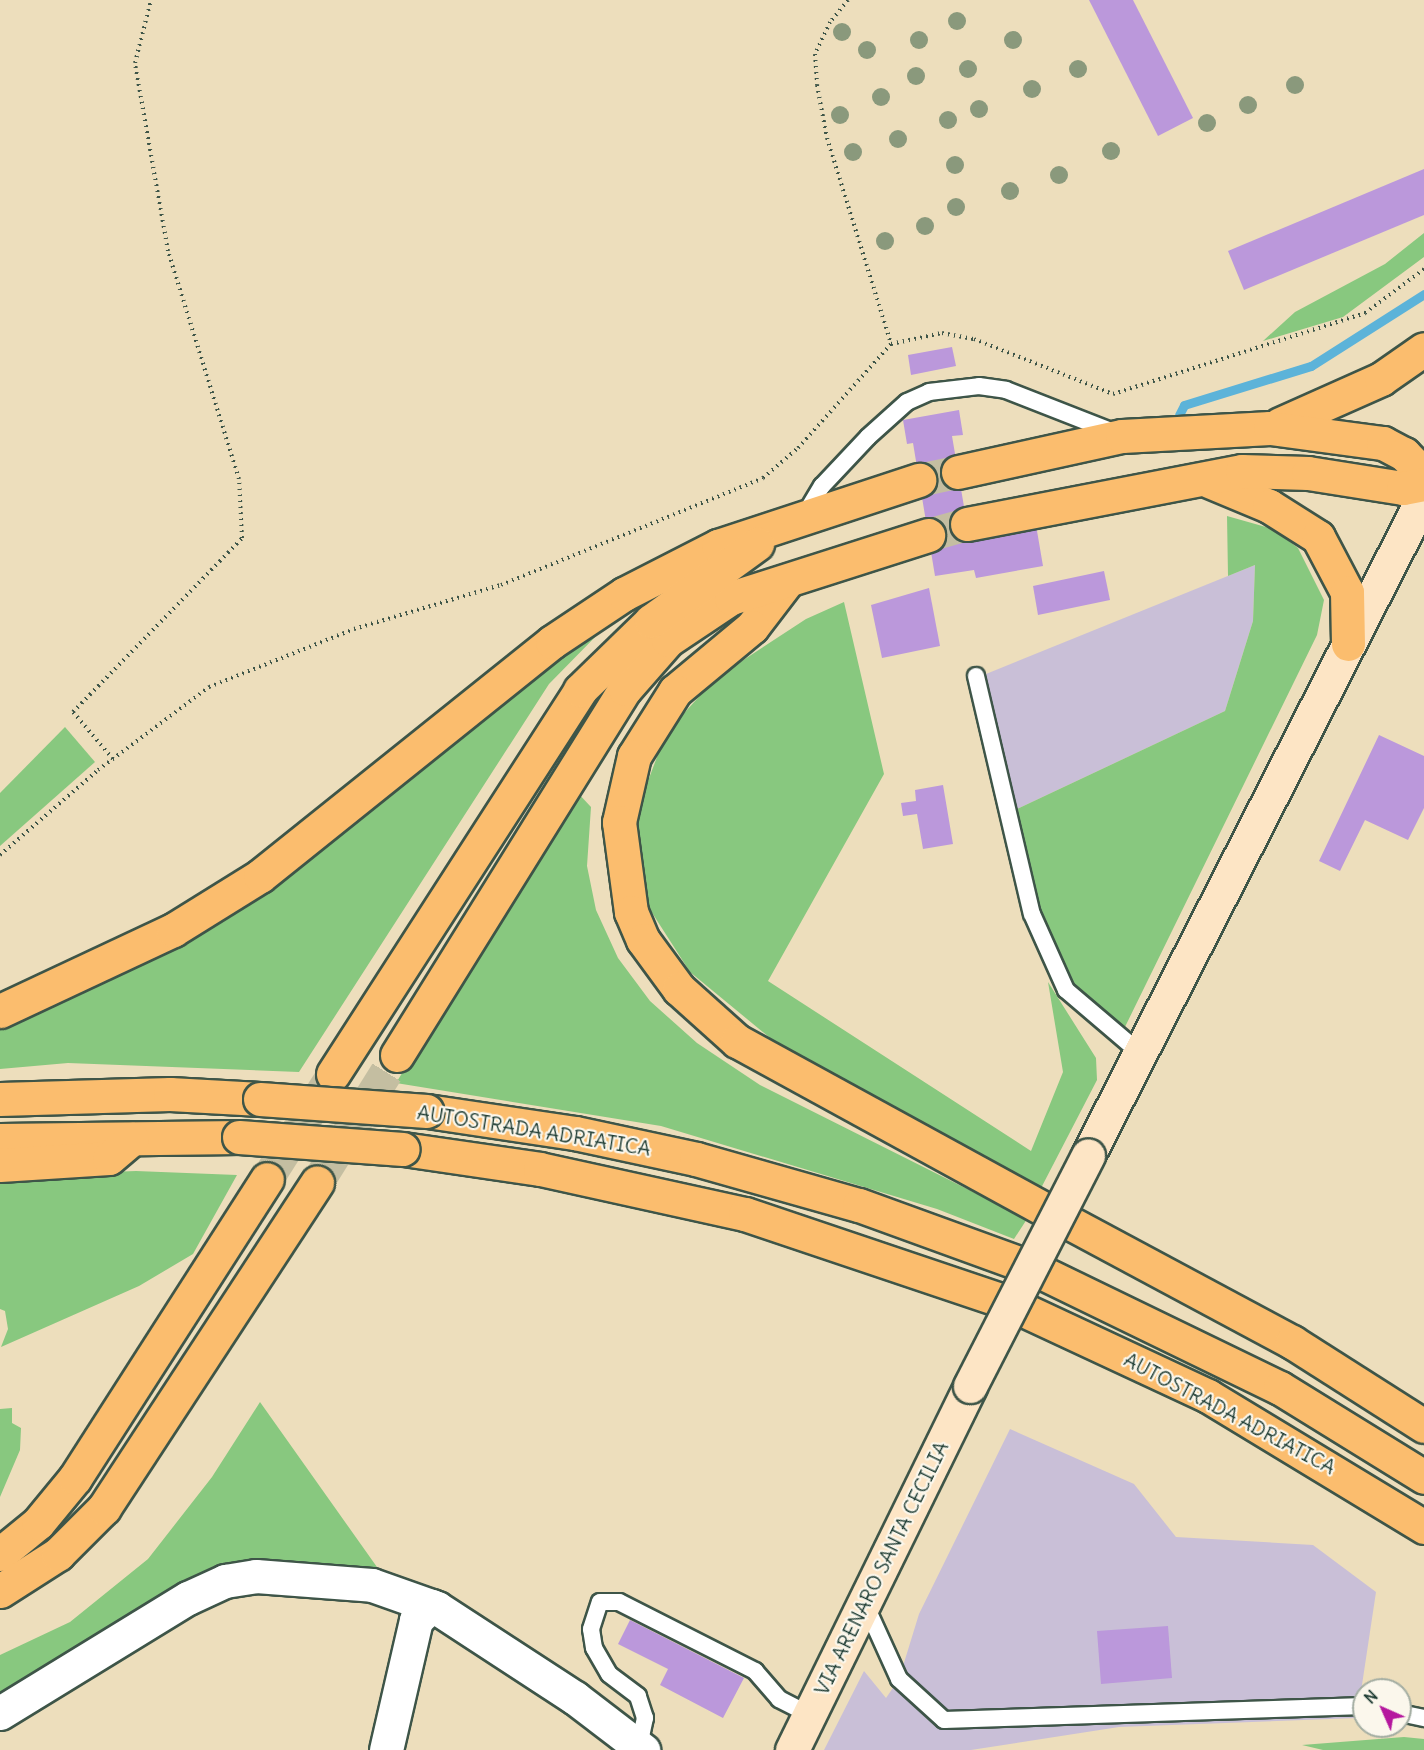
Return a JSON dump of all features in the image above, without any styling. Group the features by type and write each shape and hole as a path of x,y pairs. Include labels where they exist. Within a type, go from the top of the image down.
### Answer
{"highway":[{"path":"1270,428 1382,379 1424,349"},
{"path":"958,472 1122,436 1270,428 1383,443 1404,454 1424,475"},
{"path":"967,524 1209,481 1242,471 1272,470 1403,488 1424,484"},
{"path":"0,1011 163,935 261,876 592,614 686,561 791,521 919,480"},
{"path":"1209,481 1269,506 1318,537 1347,592 1348,644"},
{"path":"333,1074 580,690 651,621 791,521"},
{"path":"397,1055 645,664 668,640 721,604 784,585 928,535"},
{"path":"784,585 752,627 675,691 634,756 619,822 631,912 679,989 737,1041 1042,1208"},
{"name":"AUTOSTRADA ADRIATICA","path":"0,1099 170,1094 260,1099 426,1111 575,1133 696,1159 859,1205 1016,1262"},
{"path":"0,1165 109,1158 136,1135"},
{"name":"AUTOSTRADA ADRIATICA","path":"0,1140 136,1135 239,1137 403,1149 574,1176 744,1214 997,1299"},
{"path":"0,1554 38,1523 75,1479 267,1179"},
{"path":"0,1591 58,1554 104,1508 317,1183"},
{"path":"1072,1224 1292,1342 1424,1426"},
{"name":"AUTOSTRADA ADRIATICA","path":"1047,1275 1280,1388 1424,1477"},
{"name":"AUTOSTRADA ADRIATICA","path":"1028,1312 1208,1396 1424,1527"}],"street":[{"name":"VIA ARENARO SANTA CECILIA","path":"792,1750 970,1386 1424,496"},
{"path":"0,1713 225,1581 256,1576 372,1585 431,1606 494,1643 641,1748"},
{"path":"386,1750 416,1620 431,1606"}],"lane":[{"path":"791,521 868,437 907,402 929,392 979,386 1006,390 1122,436"},
{"path":"976,676 1032,914 1066,990 1140,1053"},
{"path":"641,1748 645,1718 638,1696 609,1674 594,1648 591,1629 600,1602 619,1602 755,1671 779,1699 810,1714"},
{"path":"865,1604 899,1679 944,1720 1352,1706"}],"path":[{"path":"113,759 73,712 242,538 239,479 168,251 137,75 152,0"},
{"path":"848,0 830,22 815,54 817,85 827,138 891,344"},
{"path":"0,855 113,759 209,687 354,629 576,557 763,478 798,448 891,344 942,333 974,339 1113,394 1365,313 1424,269"}],"shaded area":[{"path":"1255,565 1253,621 1225,711 1013,811 986,674"},
{"path":"1010,1429 1134,1484 1176,1537 1313,1545 1376,1592 1363,1678 1352,1678 1352,1718 1119,1727 971,1750 824,1750 864,1671 886,1698 899,1679 919,1614"}],"green space":[{"path":"1424,233 1424,257 1343,317 1263,341 1295,312 1385,264"},
{"path":"1227,516 1273,529 1298,548 1324,600 1317,635 1123,1031 1075,985 1037,914 1013,811 1225,711 1253,621 1255,565 1228,576"},
{"path":"844,602 884,774 768,981 1031,1151 1063,1072 1048,982 1096,1058 1097,1080 1039,1192 781,1047 690,972 649,908 639,854 639,805 666,733 716,678 806,619"},
{"path":"592,627 601,631 549,684 299,1072 68,1063 0,1069 0,1021 184,936"},
{"path":"65,727 95,762 0,846 0,793"},
{"path":"576,791 591,807 587,866 596,910 618,958 650,1001 697,1043 760,1085 1027,1219 1014,1239 937,1209 661,1126 396,1083"},
{"path":"136,1171 237,1175 193,1254 139,1286 1,1347 8,1329 5,1311 0,1309 0,1176"},
{"path":"260,1402 389,1584 268,1569 0,1707 0,1655 70,1622 148,1559 212,1477"},
{"path":"12,1408 12,1423 21,1428 20,1450 0,1497 0,1409"},
{"path":"1391,1738 1424,1739 1424,1750 1323,1750 1302,1745"}],"building":[{"path":"1089,0 1133,0 1193,118 1158,136"},
{"path":"1424,169 1424,215 1244,290 1228,251"},
{"path":"952,347 956,366 911,375 908,355"},
{"path":"959,410 963,435 952,436 969,536 1036,525 1043,566 976,578 974,570 935,576 913,443 907,444 903,420"},
{"path":"1104,571 1110,600 1038,615 1033,586"},
{"path":"929,588 940,646 882,658 871,605"},
{"path":"1379,735 1424,756 1424,808 1408,840 1365,820 1340,871 1319,861"},
{"path":"943,785 953,844 923,849 917,814 903,816 901,803 916,801 915,790"},
{"path":"630,1620 744,1678 723,1718 660,1685 668,1669 618,1644"},
{"path":"1168,1626 1172,1678 1101,1684 1097,1631"}],"waterway":[{"path":"1179,415 1184,405 1311,366 1424,294"}],"tunnel":[{"path":"919,480 958,472"},
{"path":"928,535 967,524"},
{"path":"317,1183 397,1055"},
{"path":"267,1179 329,1081"}]}
